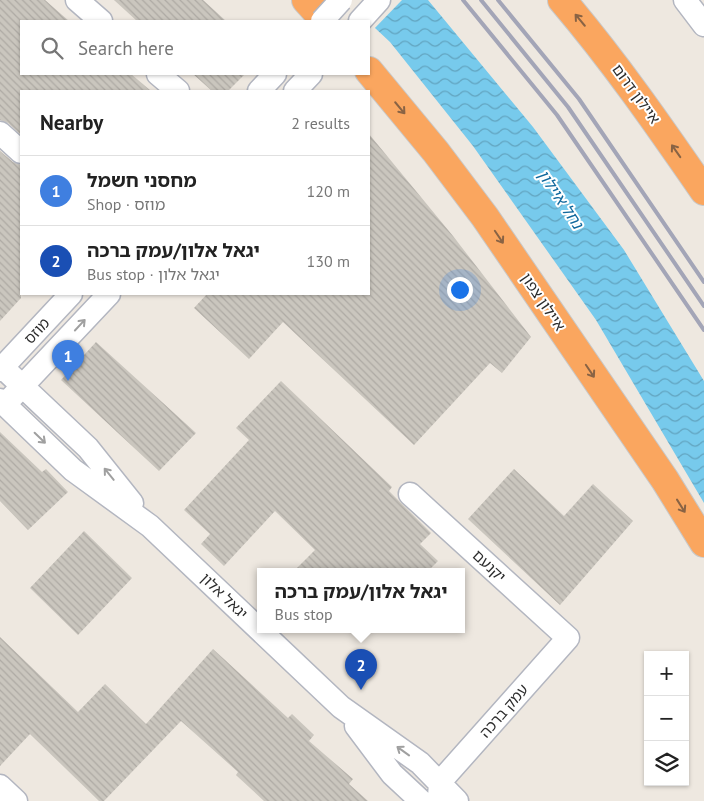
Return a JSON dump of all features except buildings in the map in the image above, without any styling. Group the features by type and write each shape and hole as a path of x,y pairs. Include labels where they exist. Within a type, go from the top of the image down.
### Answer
{"highway":[{"name":"איילון דרום","path":"562,0 587,29 644,104 704,191"},
{"name":"איילון צפון","path":"370,72 436,152 485,217 665,480 704,543"}],"street":[{"path":"78,0 100,20"},
{"path":"314,9 341,0"},
{"path":"361,20 379,0"},
{"path":"685,0 704,25"},
{"path":"159,75 177,90"},
{"path":"260,90 274,75"},
{"path":"0,133 20,151"},
{"name":"מוזס","path":"1,367 70,295"},
{"name":"מוזס","path":"2,405 108,295"},
{"name":"יגאל אלון","path":"1,367 88,448 150,526"},
{"name":"יגאל אלון","path":"2,405 73,470 150,526 257,627"},
{"name":"יקנעם","path":"410,494 568,638"},
{"name":"יגאל אלון","path":"263,633 342,708 420,763 439,792 457,801"},
{"name":"עמק ברכה","path":"412,798 424,785 439,792 568,638"},
{"name":"יגאל אלון","path":"342,708 412,798"},
{"path":"0,786 16,801"}],"water":[{"name":"נחל איילון","path":"345,0 428,0 533,127 624,250 704,381 704,503 596,320 473,146 390,42 370,23 370,20 366,20"}],"pier":[{"path":"343,0 402,0 373,30 370,27 370,20 363,20"}],"railway":[{"path":"463,0 557,115 704,330"},
{"path":"481,0 568,107 704,306"},
{"path":"498,0 579,99 704,282"}],"place":[{"name":"מחסני חשמל","path":"68,381"},
{"name":"יגאל אלון/עמק ברכה","path":"361,690"}]}
